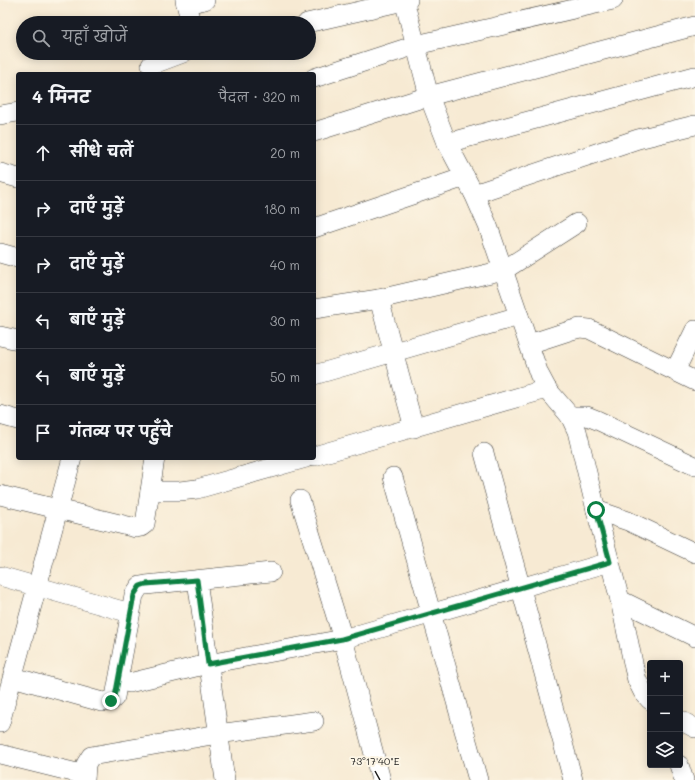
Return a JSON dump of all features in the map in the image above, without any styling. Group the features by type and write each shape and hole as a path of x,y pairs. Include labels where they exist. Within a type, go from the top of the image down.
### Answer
{"street":[{"path":"189,16 186,2 205,0"},
{"path":"316,21 406,0 429,96 447,143 474,194 488,226 539,374 548,389 570,416 577,431 620,600 637,680 647,697"},
{"path":"316,77 416,44 613,0"},
{"path":"316,131 429,96 695,26"},
{"path":"151,65 164,60"},
{"path":"447,143 695,76"},
{"path":"0,115 16,112"},
{"path":"474,194 638,139 695,125"},
{"path":"0,173 16,177"},
{"path":"316,227 465,177"},
{"path":"316,309 379,299 504,270 577,223"},
{"path":"0,253 16,257"},
{"path":"379,299 414,428"},
{"path":"316,374 519,316"},
{"path":"529,344 572,330 580,328 589,329 695,380"},
{"path":"675,371 695,330"},
{"path":"0,336 16,340"},
{"path":"316,455 548,389"},
{"path":"0,415 16,419"},
{"path":"570,416 586,416 597,420 695,466"},
{"path":"484,453 573,780"},
{"path":"0,723 10,667 38,586 71,460"},
{"path":"0,495 136,528 141,527 145,524 155,460"},
{"path":"150,491 180,492 197,489 299,460"},
{"path":"393,477 478,780"},
{"path":"300,500 342,639 382,780"},
{"path":"596,510 628,521 695,553"},
{"path":"129,683 208,664 342,639 610,562"},
{"path":"10,667 102,702 111,701 115,697 134,595 140,586 146,584 271,572"},
{"path":"0,576 130,613"},
{"path":"197,580 225,780"},
{"path":"620,600 695,637"},
{"path":"0,754 85,778 86,764 91,756 218,734 314,721"},
{"path":"680,768 684,780"}],"route":[{"path":"111,701 115,697 134,595 140,586 146,584 197,580 208,664 342,639 610,562 596,510"}]}
